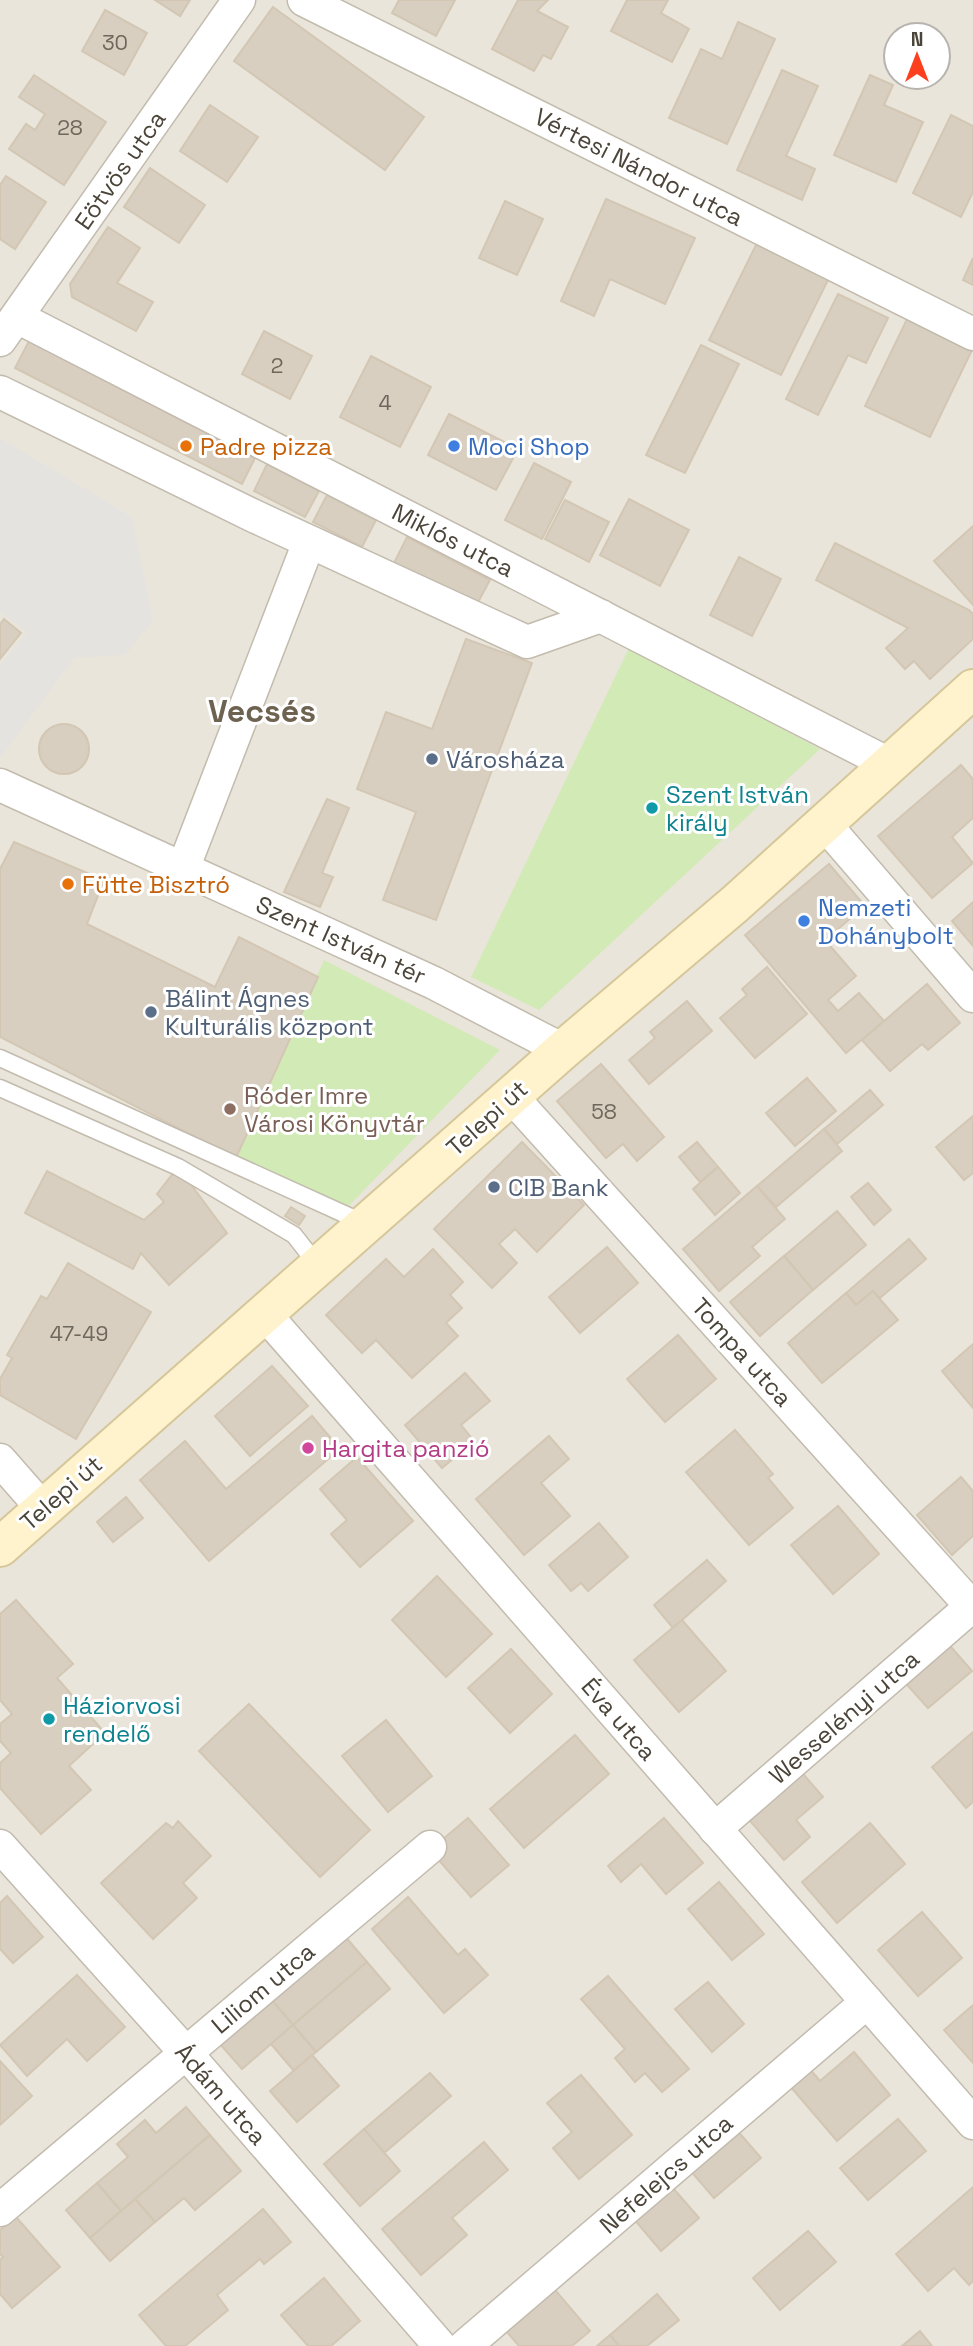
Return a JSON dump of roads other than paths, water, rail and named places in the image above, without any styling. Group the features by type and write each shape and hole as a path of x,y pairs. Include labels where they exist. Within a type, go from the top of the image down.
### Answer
{"main road":[{"name":"Telepi út","path":"0,1547 564,1050 735,904 973,689"}],"street":[{"name":"Eötvös utca","path":"8,329 239,0"},
{"name":"Vértesi Nándor utca","path":"304,0 973,334"},
{"name":"Miklós utca","path":"8,329 601,616 889,764"},
{"path":"0,392 309,542 527,642 601,616"},
{"path":"183,869 309,542"},
{"name":"Szent István tér","path":"0,785 433,983 564,1050"},
{"path":"823,822 973,996"},
{"name":"Tompa utca","path":"512,1096 972,1606"},
{"name":"Éva utca","path":"264,1313 973,2123"},
{"path":"0,1460 43,1509"},
{"name":"Wesselényi utca","path":"715,1829 972,1606"},
{"name":"Ádám utca","path":"0,1846 186,2053 440,2346"},
{"name":"Liliom utca","path":"0,2210 430,1847"},
{"name":"Nefelejcs utca","path":"465,2346 867,2002"}],"lane":[{"path":"0,1058 367,1224"},
{"path":"0,1088 178,1167 294,1235 319,1267"}],"place":[{"name":"Padre pizza","path":"186,446"},
{"name":"Moci Shop","path":"454,446"},
{"name":"Városháza","path":"432,759"},
{"name":"Szent István király","path":"652,808"},
{"name":"Fütte Bisztró","path":"68,884"},
{"name":"Nemzeti Dohánybolt","path":"804,921"},
{"name":"Bálint Ágnes Kulturális központ","path":"151,1012"},
{"name":"Róder Imre Városi Könyvtár","path":"230,1109"},
{"name":"CIB Bank","path":"494,1187"},
{"name":"Hargita panzió","path":"308,1448"},
{"name":"Háziorvosi rendelő","path":"49,1719"}],"district":[{"name":"Vecsés","path":"262,711"}]}
